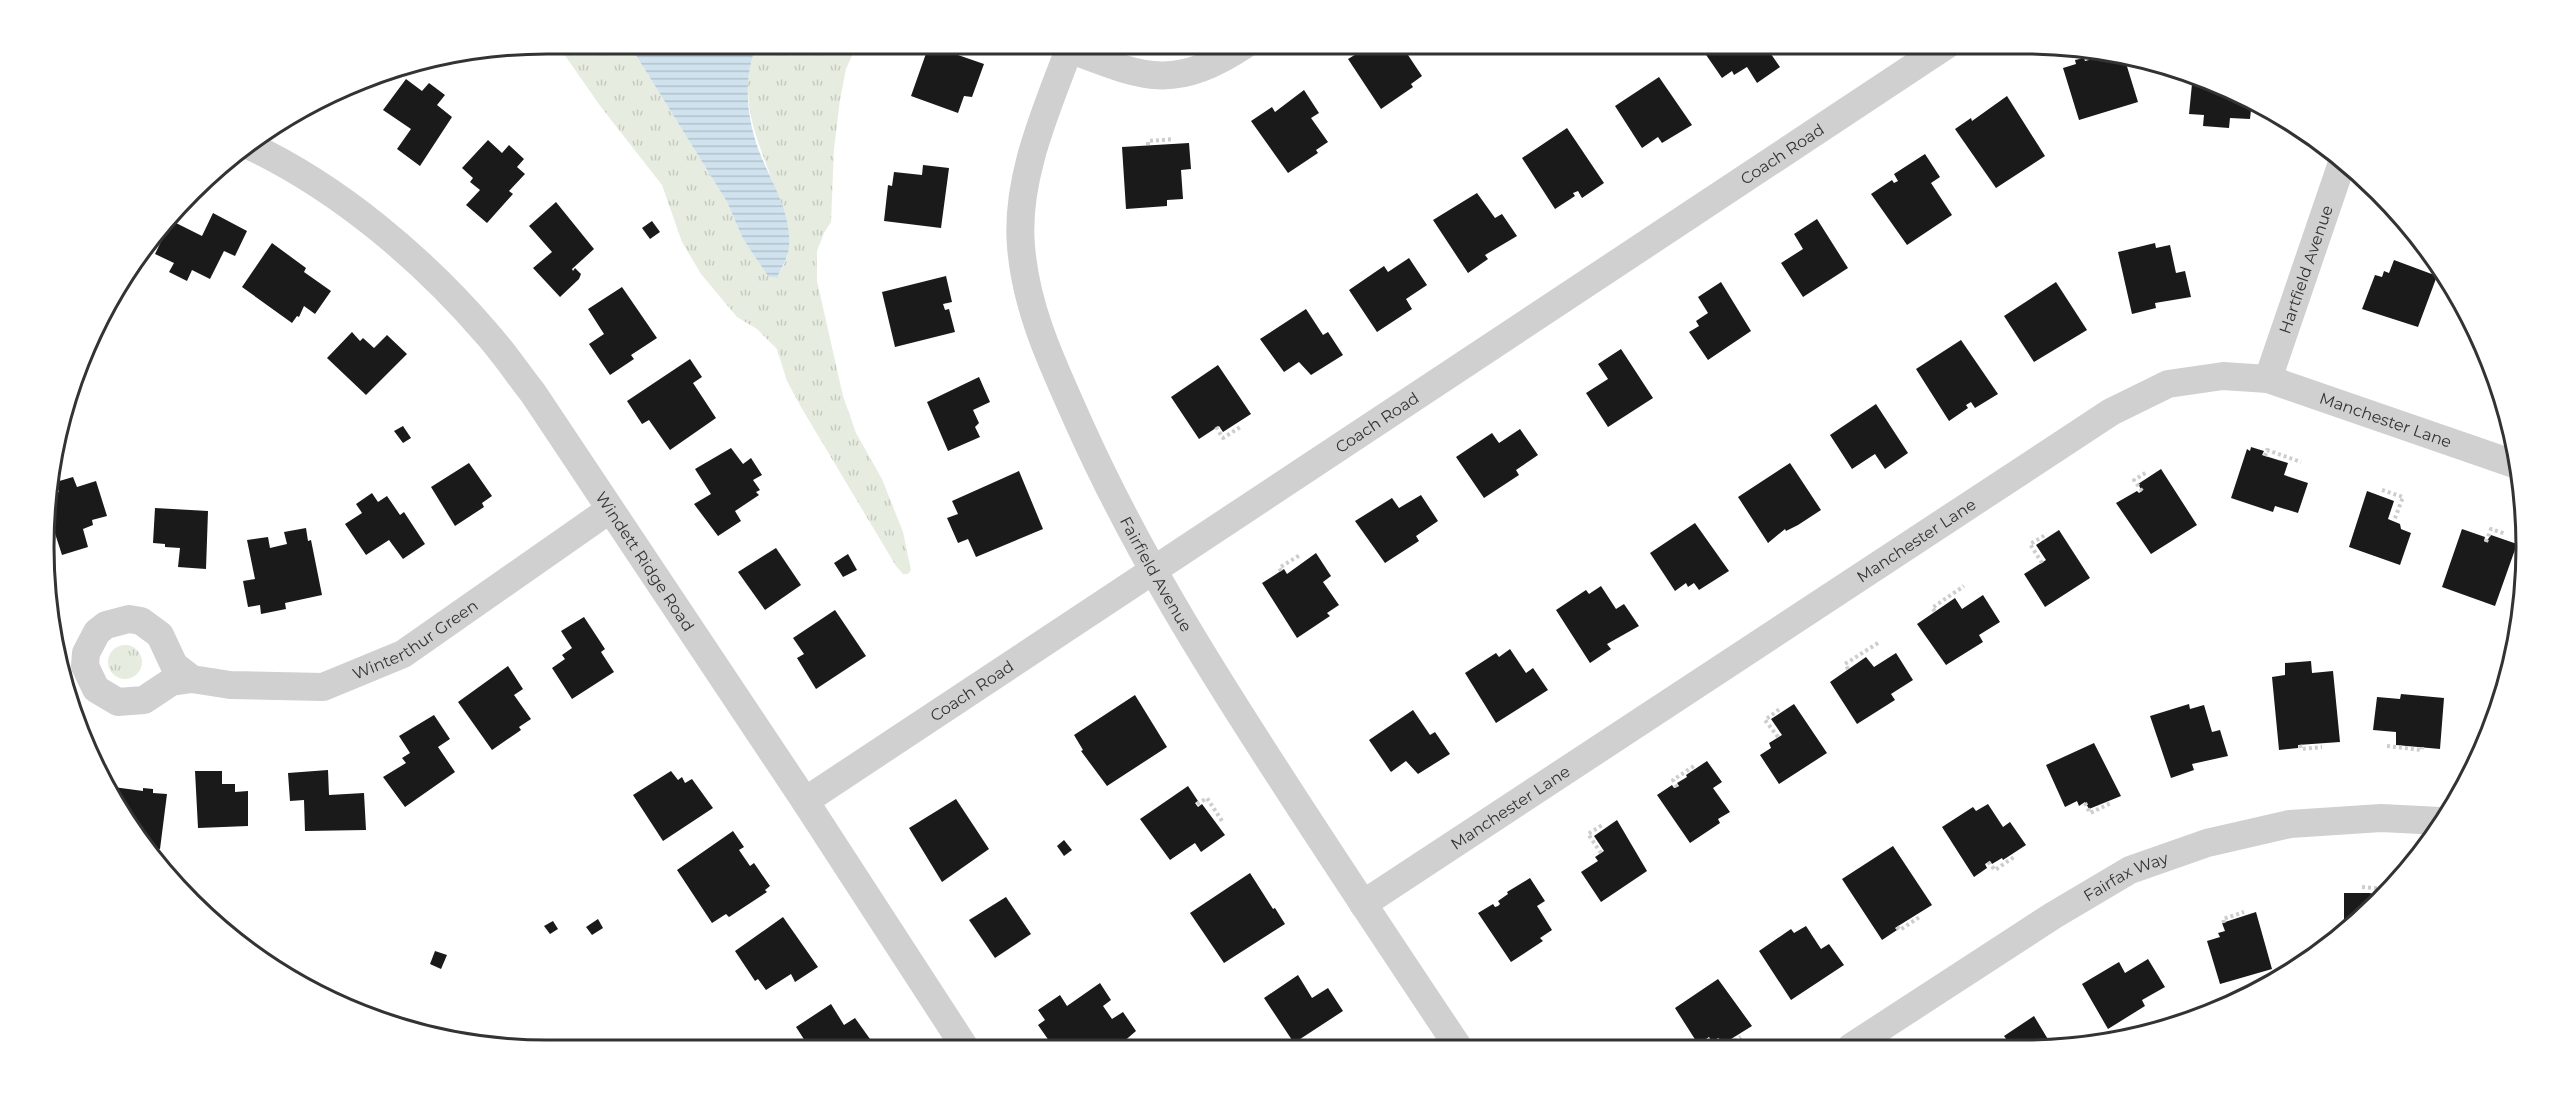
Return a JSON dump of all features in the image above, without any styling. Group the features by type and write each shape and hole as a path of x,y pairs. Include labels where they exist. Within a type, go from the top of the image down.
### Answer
{"street":[{"name":"Fairfield Avenue","path":"1067,54 1036,145 1023,194 1020,243 1027,292 1042,340 1106,484 1193,643 1454,1040"},
{"path":"1088,54 1131,73 1176,76 1230,54"},
{"name":"Coach Road","path":"805,801 1933,54"},
{"name":"Windett Ridge Road","path":"256,150 319,186 376,228 441,284 489,335 533,393 805,801 960,1040"},
{"name":"Hartfield Avenue","path":"2268,379 2340,169"},
{"name":"Manchester Lane","path":"1363,904 2111,412 2168,384 2223,376 2268,379 2509,462"},
{"name":"Winterthur Green","path":"192,679 269,687 323,687 333,683 404,654 609,510"},
{"name":"Fairfax Way","path":"1862,1040 2054,915 2130,870 2207,843 2290,824 2381,818 2433,821"}],"path":[{"path":"1148,145 1148,141 1174,139"},
{"path":"1216,427 1223,438 1242,426"},
{"path":"2265,456 2267,450 2301,462"},
{"path":"2142,491 2134,480 2147,472"},
{"path":"2382,490 2403,497 2394,521"},
{"path":"2486,542 2491,529 2506,534"},
{"path":"2042,562 2030,544 2047,534"},
{"path":"1281,571 1279,568 1300,555"},
{"path":"1935,611 1932,608 1964,586"},
{"path":"1848,669 1845,664 1878,643"},
{"path":"1778,737 1765,720 1781,708"},
{"path":"2300,745 2301,749 2322,747"},
{"path":"2387,746 2422,750 2422,747"},
{"path":"1677,787 1673,780 1694,766"},
{"path":"1197,804 1207,798 1222,821"},
{"path":"2085,803 2090,813 2111,803"},
{"path":"1601,853 1588,834 1604,824"},
{"path":"1988,862 1995,870 2014,857"},
{"path":"2362,887 2379,888"},
{"path":"2224,923 2223,919 2244,912"},
{"path":"1897,927 1900,930 1921,916"},
{"path":"1736,1040 1741,1037"}],"green space":[{"path":"564,54 635,54 727,202 743,239 768,275 776,278 786,259 788,246 779,201 751,115 748,93 754,54 853,54 846,69 840,100 834,149 831,222 817,251 817,281 843,396 856,433 882,479 903,532 911,570 908,574 903,574 896,566 801,407 787,381 777,349 757,329 737,317 701,274 682,242 662,185 601,107"},
{"path":"125,645 137,650 142,662 137,674 125,679 113,674 108,662 113,650"}],"water":[{"path":"635,54 754,54 748,84 751,124 788,227 788,253 777,278 768,276 743,239 727,202"}],"building":[{"path":"926,54 955,54 984,64 972,97 964,96 958,113 911,96"},
{"path":"1356,54 1407,54 1422,76 1411,84 1413,87 1381,109 1348,59"},
{"path":"1705,54 1771,54 1780,67 1757,83 1747,67 1734,75 1732,71 1722,78"},
{"path":"2084,58 2085,61 2093,59 2127,65 2138,102 2079,120 2063,68 2076,64 2075,60"},
{"path":"1659,77 1692,125 1662,143 1658,137 1642,148 1615,106"},
{"path":"406,79 422,91 429,83 445,95 437,105 452,117 420,166 397,149 411,129 383,110"},
{"path":"2192,84 2251,110 2250,119 2230,118 2229,128 2203,126 2204,115 2189,114"},
{"path":"1304,90 1319,113 1311,118 1328,142 1316,150 1318,153 1288,173 1251,121 1272,107 1275,112"},
{"path":"2007,96 2045,156 1996,188 1955,129 1971,118 1972,121"},
{"path":"1567,128 1604,183 1582,198 1578,191 1573,193 1575,196 1555,209 1522,158"},
{"path":"488,140 502,153 509,145 524,159 517,167 525,174 509,191 513,194 487,223 466,205 480,190 470,182 473,178 462,168"},
{"path":"1189,143 1191,169 1181,170 1183,199 1167,200 1167,206 1126,209 1122,147"},
{"path":"1925,154 1940,177 1931,183 1952,215 1907,245 1871,194 1892,180 1894,183 1898,181 1894,174"},
{"path":"923,165 949,168 941,228 884,221 888,185 892,186 894,172 922,175"},
{"path":"1477,193 1495,218 1502,214 1517,236 1485,255 1488,259 1468,273 1433,220"},
{"path":"556,202 594,249 572,269 573,271 575,268 581,274 579,279 560,297 533,268 552,252 529,226"},
{"path":"213,213 247,231 235,256 224,251 210,279 192,270 187,281 169,272 174,263 155,254 162,239 175,223 202,236"},
{"path":"1817,219 1848,268 1803,297 1781,263 1803,249 1794,234"},
{"path":"652,221 660,232 650,239 642,228"},
{"path":"272,243 306,268 304,272 331,291 315,314 304,306 299,317 297,316 292,323 242,287"},
{"path":"2155,243 2156,248 2170,245 2176,273 2185,271 2191,297 2155,303 2156,308 2132,314 2118,252"},
{"path":"1409,258 1427,285 1406,299 1412,309 1377,332 1349,290 1384,266 1388,272"},
{"path":"2394,260 2434,275 2436,278 2418,327 2362,309 2375,275 2382,277 2384,271 2389,273"},
{"path":"946,276 952,302 943,304 945,310 949,309 955,332 895,347 882,292"},
{"path":"1721,282 1751,331 1708,360 1689,332 1699,326 1696,321 1708,313 1698,297"},
{"path":"2056,282 2087,330 2034,362 2004,316"},
{"path":"622,287 657,338 631,355 634,359 610,375 589,344 604,334 588,309"},
{"path":"1306,309 1323,335 1328,332 1343,355 1311,375 1299,362 1284,372 1260,339"},
{"path":"352,332 360,341 363,338 374,348 387,335 407,354 366,395 327,358"},
{"path":"1961,340 1998,394 1975,408 1971,402 1966,405 1968,408 1949,421 1916,369"},
{"path":"1621,349 1653,398 1608,427 1586,393 1608,379 1598,364"},
{"path":"690,359 702,377 693,383 716,418 670,450 649,420 642,424 627,401"},
{"path":"1218,365 1251,414 1223,432 1219,426 1199,439 1171,397"},
{"path":"979,377 990,402 973,410 979,423 975,427 980,437 948,451 927,402"},
{"path":"1876,404 1908,453 1885,469 1875,454 1852,469 1830,435"},
{"path":"403,426 411,438 403,443 394,431"},
{"path":"1520,429 1538,455 1516,470 1519,475 1484,498 1456,457 1492,433 1499,443"},
{"path":"2251,447 2264,451 2262,455 2288,463 2284,475 2308,483 2298,513 2275,506 2273,512 2231,498 2247,449 2250,451"},
{"path":"731,448 743,464 751,458 762,475 753,480 760,490 756,492 759,495 735,511 741,521 718,536 694,504 711,494 695,469"},
{"path":"469,463 492,496 482,503 484,507 455,526 431,487"},
{"path":"1790,463 1821,510 1798,525 1786,531 1785,529 1768,543 1738,497"},
{"path":"2161,469 2197,525 2151,554 2116,503 2137,491 2139,493 2142,491 2138,484"},
{"path":"1019,471 1043,529 976,557 968,539 958,543 947,518 958,514 952,501"},
{"path":"73,477 77,487 96,481 107,516 92,520 93,525 83,529 88,547 62,555 54,532 58,481"},
{"path":"2367,491 2394,501 2388,519 2400,524 2401,529 2411,533 2400,565 2349,547"},
{"path":"372,493 378,502 387,496 400,515 404,512 425,544 403,559 389,540 366,555 345,524 362,513 356,504"},
{"path":"1421,495 1438,521 1416,536 1419,541 1385,563 1355,521 1392,498 1399,508"},
{"path":"155,508 208,511 206,569 178,567 180,548 153,543"},
{"path":"1695,523 1729,571 1699,590 1694,583 1688,587 1686,583 1675,591 1650,553"},
{"path":"306,528 308,541 311,540 322,595 285,603 286,609 261,614 260,605 248,607 243,581 255,579 247,540 268,537 270,548 287,544 284,532"},
{"path":"2462,529 2485,537 2486,542 2491,535 2516,544 2495,606 2442,587"},
{"path":"2059,530 2090,578 2045,607 2024,574 2046,560 2036,545"},
{"path":"776,548 801,585 765,610 738,572"},
{"path":"1316,553 1331,576 1323,582 1339,605 1327,613 1330,616 1297,638 1262,583 1284,569 1287,574"},
{"path":"848,554 857,570 843,577 834,563"},
{"path":"1601,586 1616,609 1624,604 1639,626 1607,644 1611,649 1590,663 1556,610 1586,590 1589,594"},
{"path":"1983,595 2000,622 1979,635 1983,642 1946,665 1917,624 1955,598 1962,609"},
{"path":"835,610 866,656 816,689 797,658 804,654 793,638"},
{"path":"584,617 605,649 601,652 614,672 572,699 552,668 565,659 562,655 572,648 561,631"},
{"path":"1510,649 1526,673 1533,668 1548,690 1496,723 1465,673 1496,653 1499,657"},
{"path":"1896,653 1913,680 1891,694 1895,700 1857,724 1830,682 1866,657 1874,667"},
{"path":"2311,661 2312,673 2333,671 2340,742 2298,745 2298,748 2279,750 2272,677 2285,675 2285,663"},
{"path":"508,666 523,689 514,695 531,719 519,727 521,730 492,750 458,702"},
{"path":"2401,694 2444,698 2440,749 2396,745 2396,732 2373,730 2377,697 2400,699"},
{"path":"1135,695 1167,747 1107,786 1081,751 1083,750 1074,735"},
{"path":"1794,704 1827,753 1779,784 1760,755 1771,748 1769,743 1782,735 1771,719"},
{"path":"2189,704 2190,709 2204,705 2212,732 2220,730 2228,756 2192,764 2194,770 2171,778 2150,716"},
{"path":"1413,710 1430,735 1435,732 1450,754 1418,774 1406,761 1391,772 1369,740"},
{"path":"434,715 450,739 438,747 455,772 405,807 383,777 406,763 402,758 410,753 399,736"},
{"path":"2094,743 2121,796 2089,809 2085,802 2079,806 2077,801 2065,807 2046,765"},
{"path":"1707,761 1722,782 1713,788 1730,812 1718,819 1720,823 1690,843 1657,795 1672,785 1674,788 1679,786 1677,783"},
{"path":"328,770 329,795 364,793 366,830 305,831 304,800 290,801 288,773"},
{"path":"195,771 222,771 222,784 235,784 235,792 248,791 248,826 198,828"},
{"path":"671,771 678,780 682,777 685,783 692,779 713,808 663,841 633,795"},
{"path":"1188,786 1198,801 1195,803 1198,807 1202,804 1225,835 1201,852 1195,843 1170,860 1140,819"},
{"path":"117,787 143,791 143,788 153,789 153,793 167,794 160,849 157,849 137,821"},
{"path":"956,799 989,849 942,882 909,828"},
{"path":"1988,804 2003,827 2010,822 2026,845 2003,860 2002,858 1992,864 1990,861 1985,864 1987,868 1974,877 1942,827 1973,807 1976,811"},
{"path":"1617,820 1647,871 1601,902 1581,872 1598,861 1595,857 1604,851 1594,836"},
{"path":"733,831 744,847 739,850 750,866 754,863 770,886 765,890 767,892 729,917 726,914 712,923 677,870"},
{"path":"1064,840 1072,850 1064,856 1057,846"},
{"path":"1893,846 1932,905 1895,928 1897,930 1882,940 1842,879"},
{"path":"1250,873 1285,924 1224,963 1190,913"},
{"path":"1530,878 1545,901 1537,906 1552,930 1540,938 1543,941 1511,962 1478,913 1493,904 1495,907 1498,906 1500,904 1498,901 1508,894 1507,892"},
{"path":"2344,893 2374,894 2348,918 2344,920"},
{"path":"1006,897 1031,934 995,958 969,920"},
{"path":"2256,912 2272,969 2220,984 2207,941 2220,937 2218,933 2225,931 2222,923"},
{"path":"783,917 818,967 795,982 791,974 766,990 758,979 755,981 735,951"},
{"path":"598,919 603,928 592,935 586,927"},
{"path":"553,921 558,929 550,934 544,926"},
{"path":"1806,926 1821,949 1829,944 1844,965 1791,1000 1759,951 1791,929 1794,933"},
{"path":"435,951 447,955 441,969 430,964"},
{"path":"2148,959 2165,987 2142,1000 2145,1006 2108,1029 2082,984 2119,962 2125,973"},
{"path":"1298,975 1312,998 1328,988 1343,1011 1299,1040 1292,1040 1264,998"},
{"path":"1718,979 1752,1026 1729,1040 1718,1038 1711,1040 1709,1037 1704,1040 1695,1040 1675,1008"},
{"path":"1100,983 1111,1000 1103,1006 1112,1019 1123,1012 1136,1031 1126,1040 1048,1040 1038,1025 1045,1020 1038,1010 1060,995 1067,1006"},
{"path":"831,1004 844,1025 855,1018 870,1039 804,1040 796,1027"},
{"path":"2034,1016 2048,1039 2007,1040 2004,1036"}]}
